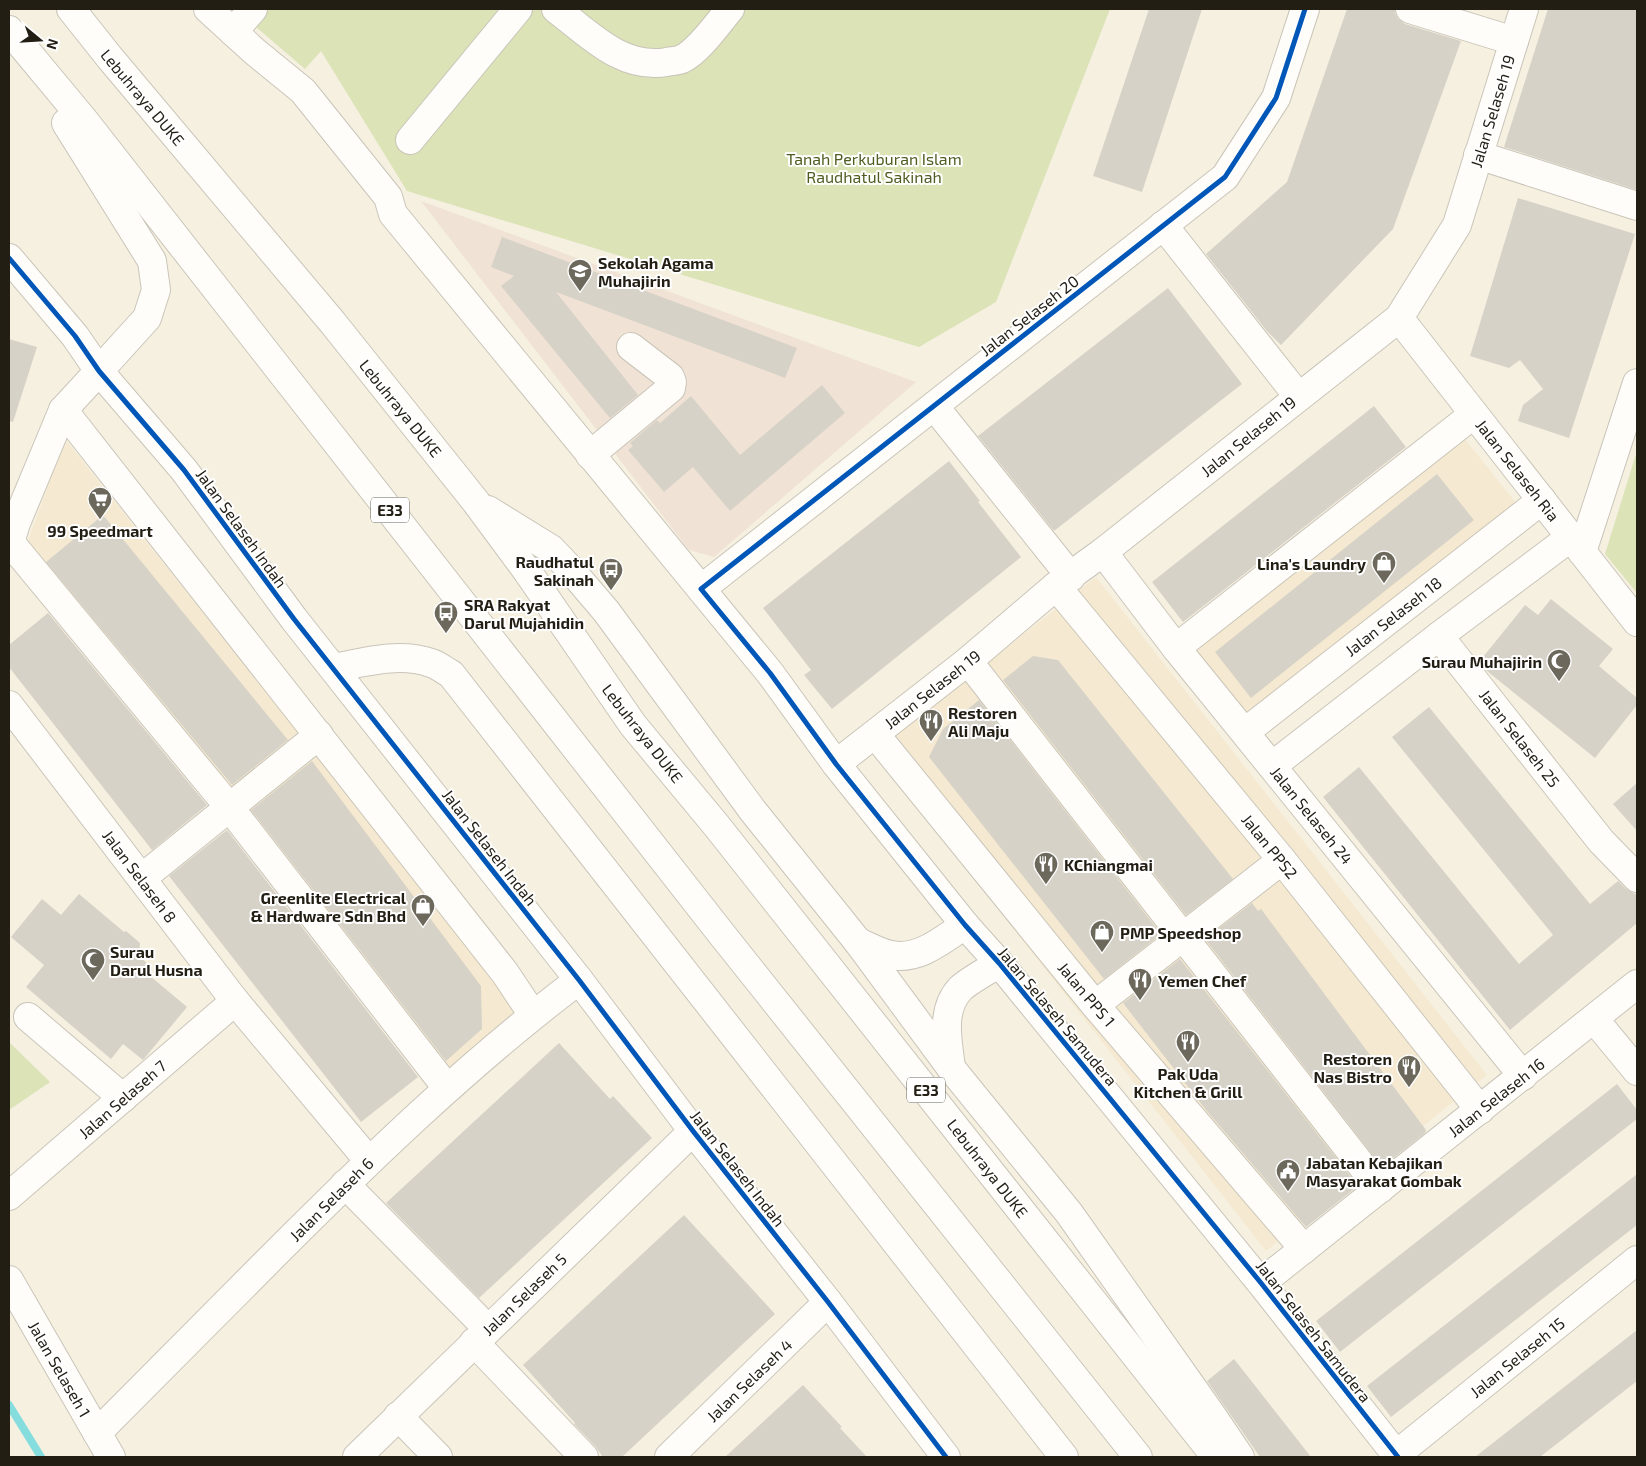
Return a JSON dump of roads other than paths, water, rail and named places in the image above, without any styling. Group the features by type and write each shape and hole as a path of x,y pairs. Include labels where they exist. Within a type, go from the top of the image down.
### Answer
{"main road":[{"name":"Lebuhraya DUKE","path":"71,9 333,323 476,502 527,571 633,725 716,824 1216,1457"},
{"name":"Jalan Selaseh Samudera","path":"208,9 303,91 319,109 388,197 393,214 770,673 836,764 965,925 999,963 1261,1283 1397,1456"},
{"path":"233,32 253,9"},
{"path":"410,140 518,9"},
{"path":"556,9 612,53 641,62 662,62 682,59 700,44 730,9"},
{"name":"Jalan Selaseh 20","path":"702,590 1225,177 1276,98 1305,9"},
{"path":"1410,9 1514,41"},
{"name":"Jalan Selaseh 19","path":"836,764 968,661 1063,582 1399,318 1457,225 1524,9"},
{"path":"9,30 152,260 156,290 147,318 63,410 9,544 230,808 447,1088"},
{"name":"E33","path":"9,30 89,127 720,932 1138,1457"},
{"path":"1478,155 1637,206"},
{"path":"1163,225 1298,396"},
{"name":"Jalan Selaseh Indah","path":"9,258 75,336 99,371 184,470 294,619 579,980 693,1131 828,1302 946,1457"},
{"name":"Jalan Selaseh Ria","path":"1399,318 1637,622"},
{"path":"590,455 671,388 672,382 670,377 630,347"},
{"path":"1272,766 1439,636 1576,544 1637,383"},
{"name":"Jalan PPS2","path":"934,406 1063,582 1480,1110"},
{"path":"63,410 505,973 533,1015"},
{"path":"1176,648 1474,414"},
{"name":"Jalan Selaseh 18","path":"1245,732 1542,500"},
{"path":"476,502 551,548 606,610 752,811 858,942 951,1068 1069,1213 1240,1457"},
{"name":"Jalan Selaseh 24","path":"1103,552 1176,648 1523,1076"},
{"name":"Jalan Selaseh 25","path":"1439,636 1601,841 1637,878"},
{"path":"334,668 376,660 410,659 432,663 452,674 1064,1457"},
{"path":"968,661 1380,1189"},
{"name":"Jalan Selaseh 8","path":"9,705 235,1002 369,1161"},
{"name":"Jalan PPS 1","path":"875,734 1095,1005 1304,1249"},
{"path":"142,878 319,735"},
{"path":"1095,1005 1282,860"},
{"path":"858,942 891,955 912,956 965,925"},
{"path":"951,1068 947,1030 949,1006 961,988 999,963"},
{"name":"Jalan Selaseh 6","path":"96,1434 369,1161 447,1088 533,1015 579,980"},
{"name":"Jalan Selaseh 16","path":"1261,1283 1637,984"},
{"name":"Jalan Selaseh 7","path":"9,1196 235,1002"},
{"path":"28,1018 122,1098"},
{"path":"1594,1019 1637,1071"},
{"name":"Jalan Selaseh 5","path":"357,1457 693,1131"},
{"path":"345,1184 481,1335 584,1457"},
{"name":"Jalan Selaseh 15","path":"1397,1456 1637,1260"},
{"name":"Jalan Selaseh 1","path":"9,1280 96,1434 111,1457"},
{"name":"Jalan Selaseh 4","path":"669,1457 828,1302"},
{"path":"398,1416 438,1457"}],"waterway":[{"path":"9,1405 41,1457"}],"place":[{"name":"Sekolah Agama Muhajirin","path":"580,292"},
{"name":"99 Speedmart","path":"100,520"},
{"name":"Lina's Laundry","path":"1384,584"},
{"name":"Raudhatul Sakinah","path":"611,591"},
{"name":"SRA Rakyat Darul Mujahidin","path":"446,634"},
{"name":"Surau Muhajirin","path":"1559,682"},
{"name":"Restoren Ali Maju","path":"931,742"},
{"name":"KChiangmai","path":"1046,885"},
{"name":"Greenlite Electrical & Hardware Sdn Bhd","path":"423,927"},
{"name":"PMP Speedshop","path":"1102,953"},
{"name":"Surau Darul Husna","path":"93,981"},
{"name":"Yemen Chef","path":"1140,1001"},
{"name":"Pak Uda Kitchen & Grill","path":"1188,1063"},
{"name":"Restoren Nas Bistro","path":"1409,1088"},
{"name":"Jabatan Kebajikan Masyarakat Gombak","path":"1288,1192"}],"park label":[{"name":"Tanah Perkuburan Islam Raudhatul Sakinah","path":"874,167"}]}
